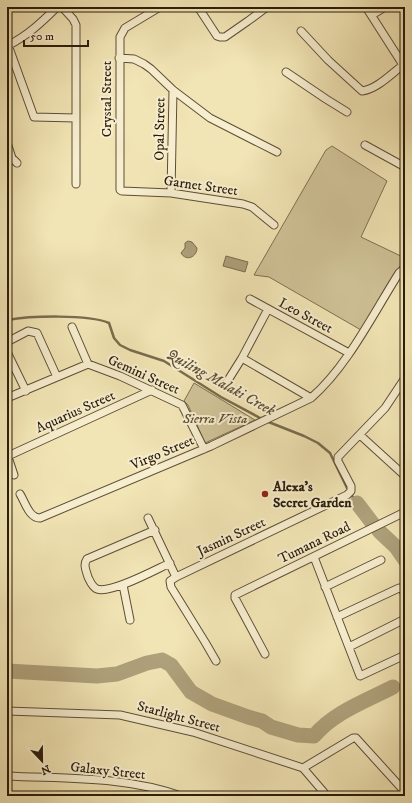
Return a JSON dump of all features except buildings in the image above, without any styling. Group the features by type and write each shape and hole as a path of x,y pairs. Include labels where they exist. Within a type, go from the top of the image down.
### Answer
{"street":[{"path":"56,7 20,40 8,46 34,117 76,118"},
{"path":"62,7 73,19 76,26 76,184"},
{"name":"Crystal Street","path":"119,188 120,37 125,28 160,7"},
{"path":"198,7 217,36 224,37 267,7"},
{"path":"301,31 328,60 362,91 372,88 404,67 366,7"},
{"path":"372,15 385,7"},
{"path":"119,58 134,59 144,64 173,90 210,118 277,152"},
{"path":"286,72 326,100 347,112"},
{"name":"Opal Street","path":"171,192 173,90"},
{"path":"7,143 12,158 17,163"},
{"path":"365,145 405,167"},
{"name":"Garnet Street","path":"119,188 122,191 171,192 243,204 252,207 274,226"},
{"name":"Virgo Street","path":"20,494 30,513 40,518 268,420 311,398 328,382 349,353 399,273 405,268"},
{"name":"Leo Street","path":"250,299 349,353"},
{"path":"225,386 268,309"},
{"name":"Gemini Street","path":"72,326 88,364 152,390 183,407 204,448"},
{"path":"7,342 28,331 37,333 57,377"},
{"path":"7,352 26,391"},
{"path":"242,358 311,398"},
{"path":"7,398 88,364"},
{"path":"405,379 385,408 360,435 405,476"},
{"name":"Aquarius Street","path":"7,455 152,390"},
{"name":"Jasmin Street","path":"173,579 349,493 351,486 337,459 360,435"},
{"path":"7,455 14,475"},
{"name":"Tumana Road","path":"265,654 235,596 405,512"},
{"path":"148,518 170,563 173,579 171,588 216,661"},
{"path":"154,530 89,558 86,561 85,568 91,584 97,589 107,589 123,585 170,563"},
{"path":"314,557 360,676 405,655"},
{"path":"325,587 381,560"},
{"path":"123,585 130,620"},
{"path":"337,617 399,588 402,588 405,595"},
{"path":"349,647 405,619"},
{"name":"Starlight Street","path":"7,711 98,713 132,717 193,732 303,768"},
{"path":"327,796 303,768 353,738 356,738 405,792"},
{"name":"Galaxy Street","path":"7,776 131,783 181,796"}],"green space":[{"path":"332,146 387,181 361,237 405,258 361,330 269,277 254,275 326,150"},
{"name":"Sierra Vista","path":"194,383 255,420 205,443 188,405 184,401"}],"shaded area":[{"path":"188,241 192,242 197,248 197,251 193,256 188,258 183,256 181,253 185,248 185,243"},
{"path":"226,256 248,262 245,272 223,266"}],"waterway":[{"name":"Quiling Malaki Creek","path":"7,320 44,317 74,317 100,320 109,323 114,338 120,345 130,350 164,361 221,397 262,419"},
{"name":"Quiling Malaki Creek","path":"266,421 304,436 318,443 330,453 348,490 357,503"},
{"path":"357,503 373,524"},
{"path":"379,531 396,547 405,560"},
{"path":"7,671 97,676 117,674 147,663 162,660 171,665 191,692 212,704 262,721 271,727 298,735 314,736 331,720 361,702 393,687"}],"place":[{"name":"Alexa's Secret Garden","path":"265,494"}]}
